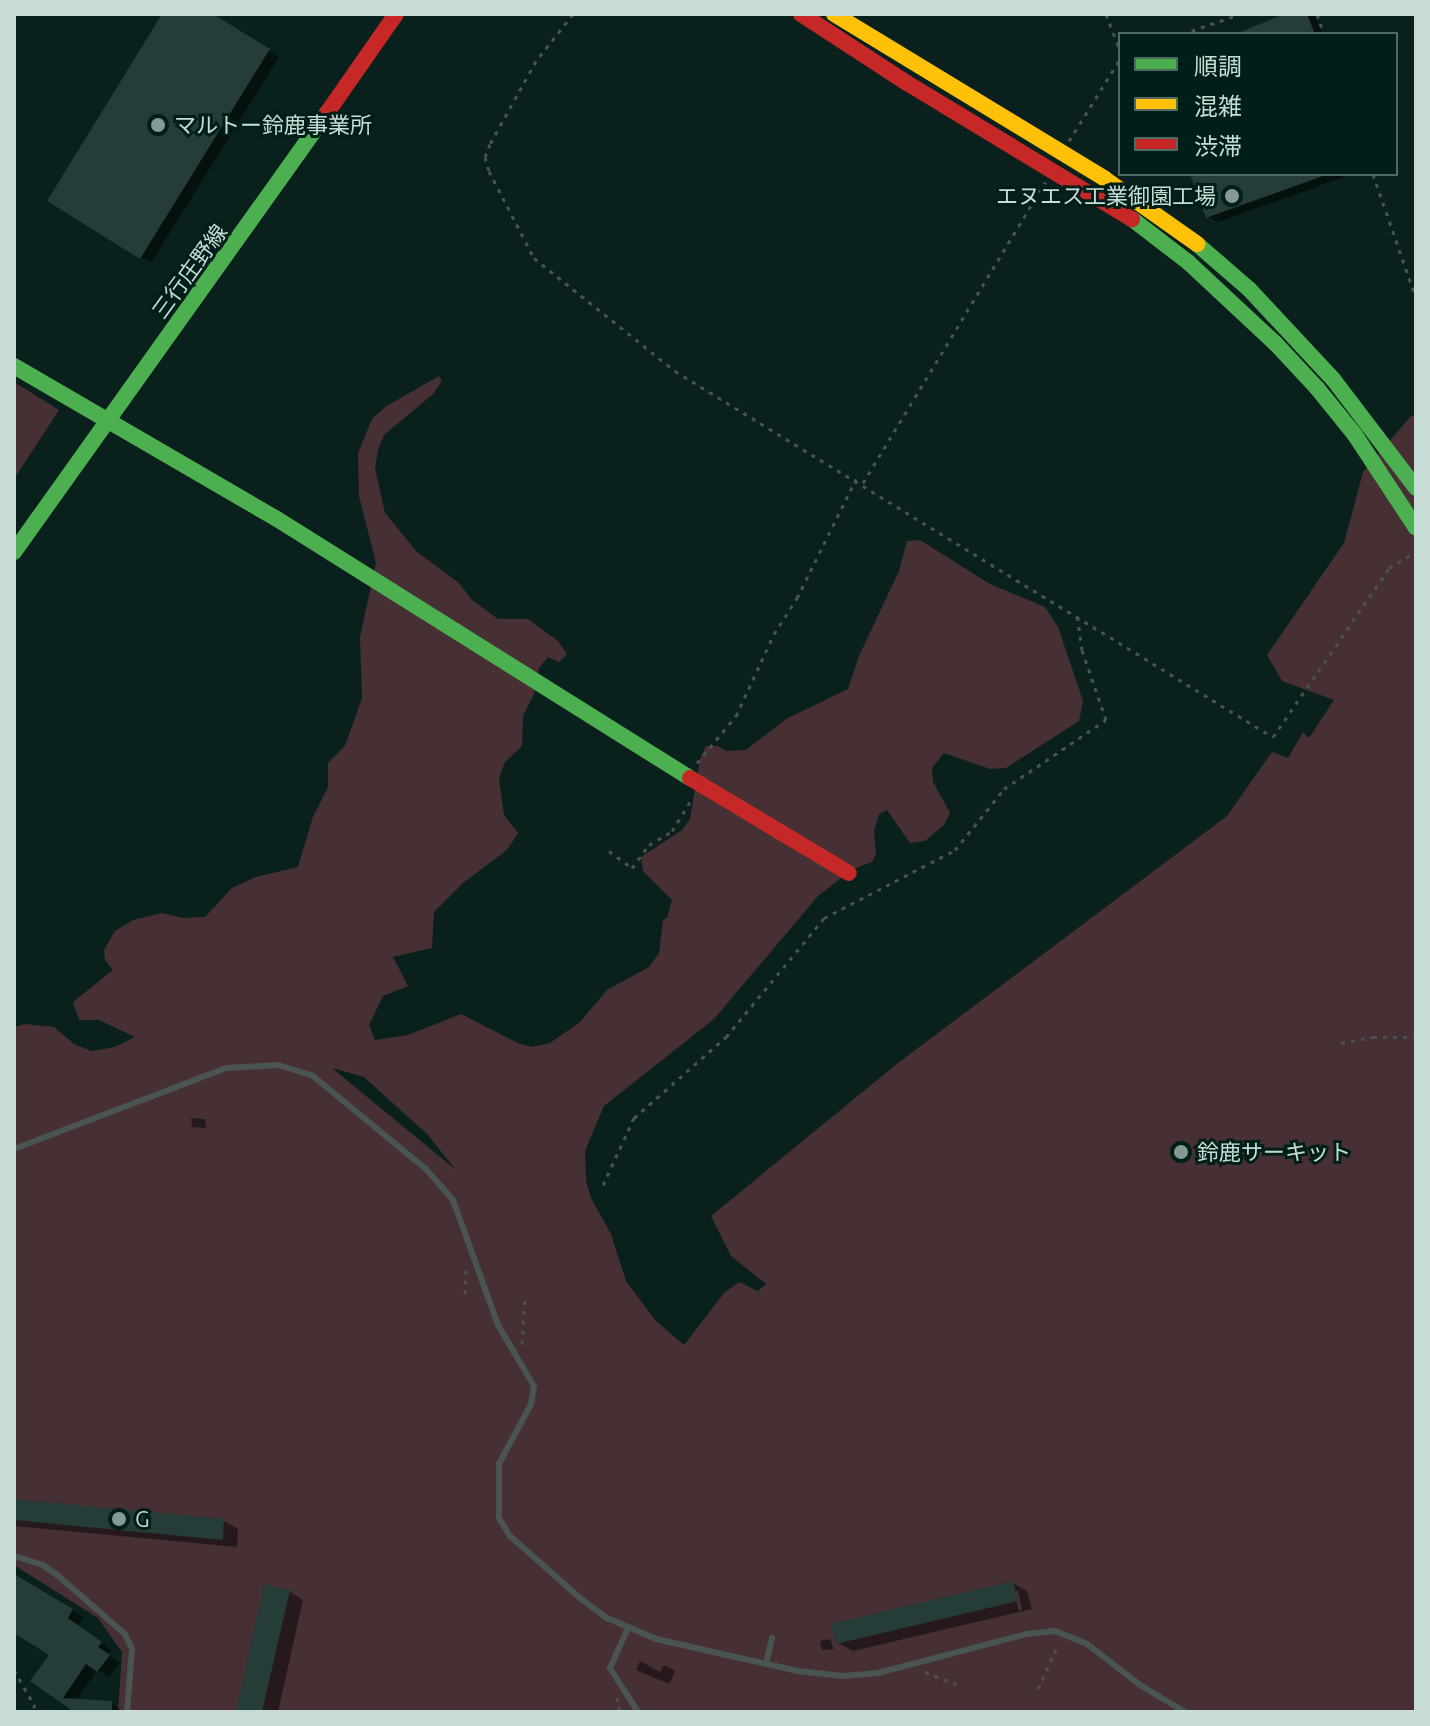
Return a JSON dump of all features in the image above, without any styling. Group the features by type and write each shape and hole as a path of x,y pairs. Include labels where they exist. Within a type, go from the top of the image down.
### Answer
{"street":[{"name":"三行庄野線","path":"14,552 396,14"},
{"path":"801,14 1139,223 1188,262 1265,332 1355,435 1416,528"},
{"path":"834,14 1062,152 1154,212 1249,289 1333,379 1416,488"},
{"path":"14,366 277,519 617,734 849,873"}],"lane":[{"path":"14,1149 226,1068 278,1065 323,1082 426,1169 453,1200 498,1325 534,1386 531,1404 498,1470 497,1509 504,1527 569,1590 628,1628 656,1639 817,1674 864,1675 1027,1634 1055,1631 1087,1644 1140,1685 1185,1712"},
{"path":"14,1556 43,1565 125,1634 132,1649 127,1712"},
{"path":"628,1628 610,1668 638,1712"},
{"path":"766,1664 772,1638"}],"path":[{"path":"573,14 536,61 485,157 534,258 675,371 863,483 1273,737 1389,568 1416,552"},
{"path":"1106,14 1118,45"},
{"path":"1188,32 1240,14"},
{"path":"1062,152 1118,62"},
{"path":"863,483 1052,170"},
{"path":"1374,176 1416,298"},
{"path":"609,851 632,868 649,845 672,831 700,782 697,762 736,716 774,634 797,598 856,479"},
{"path":"603,1185 634,1118 726,1037 824,918 955,850 1004,789 1106,720 1082,650 1076,615"},
{"path":"1341,1043 1373,1037 1416,1037"},
{"path":"522,1337 525,1296"},
{"path":"1038,1689 1061,1638"},
{"path":"14,1670 34,1704 35,1712"},
{"path":"918,1670 962,1686"}],"shaded area":[{"name":"鈴鹿サーキット","path":"439,376 442,381 433,394 384,435 375,468 385,513 417,552 458,582 472,600 498,619 528,619 558,641 567,654 559,662 548,657 539,668 534,694 523,716 522,746 505,762 499,778 504,815 518,833 507,850 463,883 434,912 432,948 393,957 408,986 383,996 369,1025 375,1040 408,1035 461,1014 518,1043 532,1047 550,1043 580,1022 607,990 649,967 659,953 663,920 667,918 672,900 643,871 641,857 682,830 690,819 700,759 706,746 718,746 726,751 746,750 786,719 848,689 859,656 899,571 907,541 920,540 990,584 1045,607 1058,627 1083,701 1079,721 1006,768 990,769 944,753 932,768 933,782 950,813 944,825 925,841 910,843 887,810 879,814 874,831 876,854 872,862 853,869 818,896 714,1019 604,1106 585,1151 586,1181 591,1198 611,1234 626,1281 655,1320 684,1345 724,1293 739,1282 758,1291 766,1284 731,1256 711,1216 898,1063 1227,816 1272,752 1288,758 1303,732 1309,738 1334,700 1282,681 1267,655 1344,543 1363,472 1411,416 1416,416 1416,1712 118,1712 122,1652 98,1618 14,1565 14,1027 25,1024 54,1027 74,1044 92,1051 115,1047 135,1037 99,1020 79,1020 73,1002 113,970 105,960 104,950 115,931 133,920 162,913 183,918 205,917 232,888 256,877 298,867 313,817 328,787 328,763 345,746 362,698 360,637 376,563 359,496 358,453 372,419 385,407","holes":["332,1068 364,1077 427,1134 456,1170"]},
{"path":"14,382 59,410 14,479"}],"building":[{"name":"マルトー鈴鹿事業所","path":"162,14 213,14 270,49 140,259 47,201"},
{"path":"1285,14 1307,14 1314,32 1240,32"},
{"name":"エヌエス工業御園工場","path":"1191,176 1323,176 1206,218"},
{"name":"G","path":"14,1499 224,1519 223,1540 14,1520"},
{"path":"14,1574 73,1609 68,1618 102,1642 98,1647 110,1655 97,1672 86,1664 63,1698 112,1701 112,1712 74,1712 30,1681 49,1655 14,1633"},
{"path":"1013,1581 1018,1601 836,1644 831,1624"},
{"path":"264,1584 290,1590 262,1712 236,1712"}],"traffic: fast":[{"path":"14,552 327,113"},
{"path":"1132,219 1188,262 1275,343 1317,388 1355,435 1416,528"},
{"path":"1197,244 1249,289 1333,379 1416,488"},
{"path":"14,366 277,519 690,778"}],"traffic: slow":[{"path":"834,14 1105,179 1197,244"}],"traffic: jam":[{"path":"327,113 396,14"},
{"path":"801,14 907,83 1132,219"},
{"path":"690,778 849,873"}],"place":[{"name":"マルトー鈴鹿事業所","path":"158,125"},
{"name":"エヌエス工業御園工場","path":"1232,196"},
{"name":"鈴鹿サーキット","path":"1181,1152"},
{"name":"G","path":"119,1519"}]}
